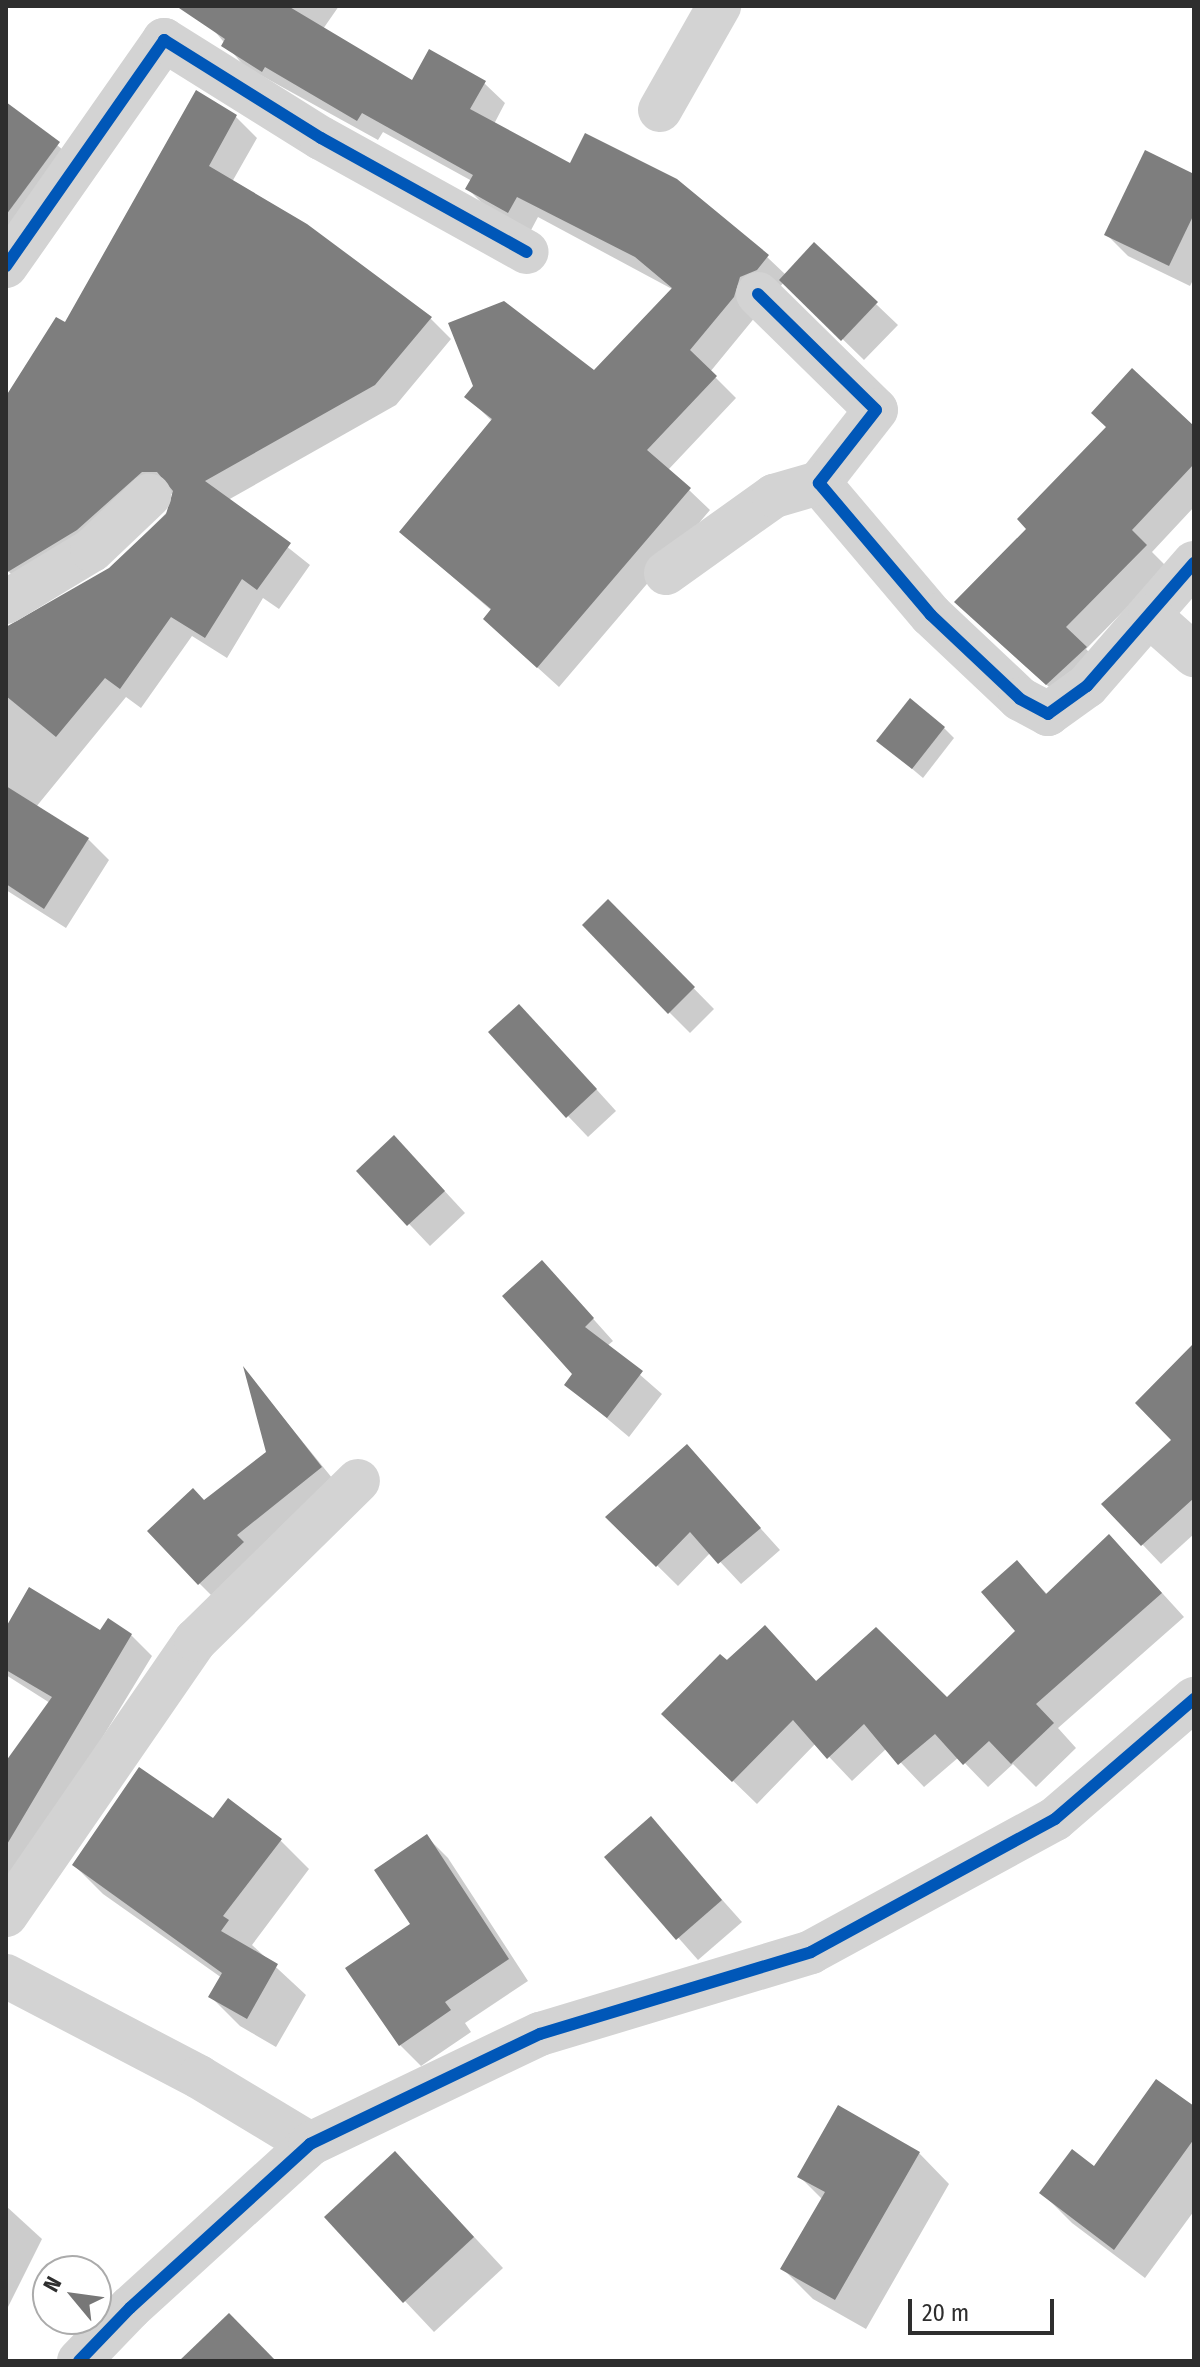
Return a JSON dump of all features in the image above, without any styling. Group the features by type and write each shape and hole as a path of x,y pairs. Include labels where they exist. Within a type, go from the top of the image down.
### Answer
{"street":[{"path":"660,110 719,6"},
{"path":"6,266 164,40 321,138 527,252"},
{"path":"666,573 774,496 819,483 876,410 758,294"},
{"path":"819,483 931,615 1020,699 1048,714 1087,686 1194,563"},
{"path":"6,602 92,550 149,496"},
{"path":"1150,616 1194,655"},
{"path":"6,1915 196,1640 358,1481"},
{"path":"79,2361 130,2308 310,2144 540,2034 811,1952 1055,1819 1194,1699"},
{"path":"6,1976 199,2077 310,2144"}],"building":[{"path":"176,6 288,6 412,80 429,49 486,81 470,109 570,163 585,133 677,179 769,255 757,270 740,277 734,297 690,350 717,376 647,450 691,488 537,668 483,619 491,609 399,532 492,419 464,397 473,386 448,323 504,301 594,370 672,288 635,257 517,197 508,213 465,189 473,175 362,113 357,121 265,67 262,72 221,46 225,39"},
{"path":"196,90 237,115 209,166 307,224 432,317 375,385 205,481 291,543 257,590 242,579 205,638 171,617 120,689 105,678 56,737 6,696 6,627 109,568 166,514 173,491 157,472 142,472 77,530 6,573 6,396 56,317 65,322"},
{"path":"6,102 60,142 6,215"},
{"path":"1145,150 1194,174 1194,214 1169,266 1104,235"},
{"path":"814,242 878,302 841,341 779,280"},
{"path":"1132,368 1194,426 1194,464 1132,530 1147,545 1066,627 1087,647 1046,685 954,602 1026,529 1017,519 1106,427 1091,413"},
{"path":"910,698 945,727 912,769 876,741"},
{"path":"6,786 89,838 44,909 6,884"},
{"path":"608,899 695,987 668,1014 582,925"},
{"path":"519,1004 597,1089 566,1118 488,1032"},
{"path":"394,1135 445,1191 407,1226 356,1171"},
{"path":"542,1260 594,1318 585,1327 643,1371 607,1418 564,1385 572,1374 502,1296"},
{"path":"1194,1343 1194,1498 1141,1546 1101,1504 1171,1440 1135,1403"},
{"path":"243,1366 322,1467 237,1535 244,1542 198,1585 147,1531 193,1488 204,1500 266,1452"},
{"path":"687,1444 761,1528 718,1564 690,1532 656,1567 605,1517"},
{"path":"1109,1534 1162,1593 1036,1704 1054,1723 1011,1764 989,1741 963,1765 935,1734 898,1765 864,1724 827,1759 793,1720 732,1782 661,1714 720,1654 727,1660 765,1625 816,1681 876,1627 947,1697 1015,1631 981,1592 1017,1560 1046,1594"},
{"path":"29,1587 100,1630 108,1618 132,1634 6,1846 6,1761 52,1697 6,1670 6,1627"},
{"path":"139,1767 213,1818 228,1798 282,1839 223,1916 229,1920 221,1931 278,1964 247,2019 208,1997 222,1973 72,1865"},
{"path":"651,1816 722,1900 676,1940 604,1857"},
{"path":"427,1834 509,1959 445,2002 451,2010 399,2046 345,1968 410,1924 374,1870"},
{"path":"1156,2079 1194,2106 1194,2139 1114,2250 1039,2193 1072,2149 1094,2166"},
{"path":"838,2105 920,2152 835,2300 780,2269 825,2192 797,2177"},
{"path":"395,2151 474,2237 403,2303 324,2217"},
{"path":"229,2313 276,2361 179,2361"}],"cycle path":[{"path":"6,266 164,40 321,138 527,252"},
{"path":"758,294 876,410 819,483 931,615 1020,699 1048,714 1087,686 1194,563"},
{"path":"79,2361 130,2308 310,2144 540,2034 811,1952 1055,1819 1194,1699"}]}
